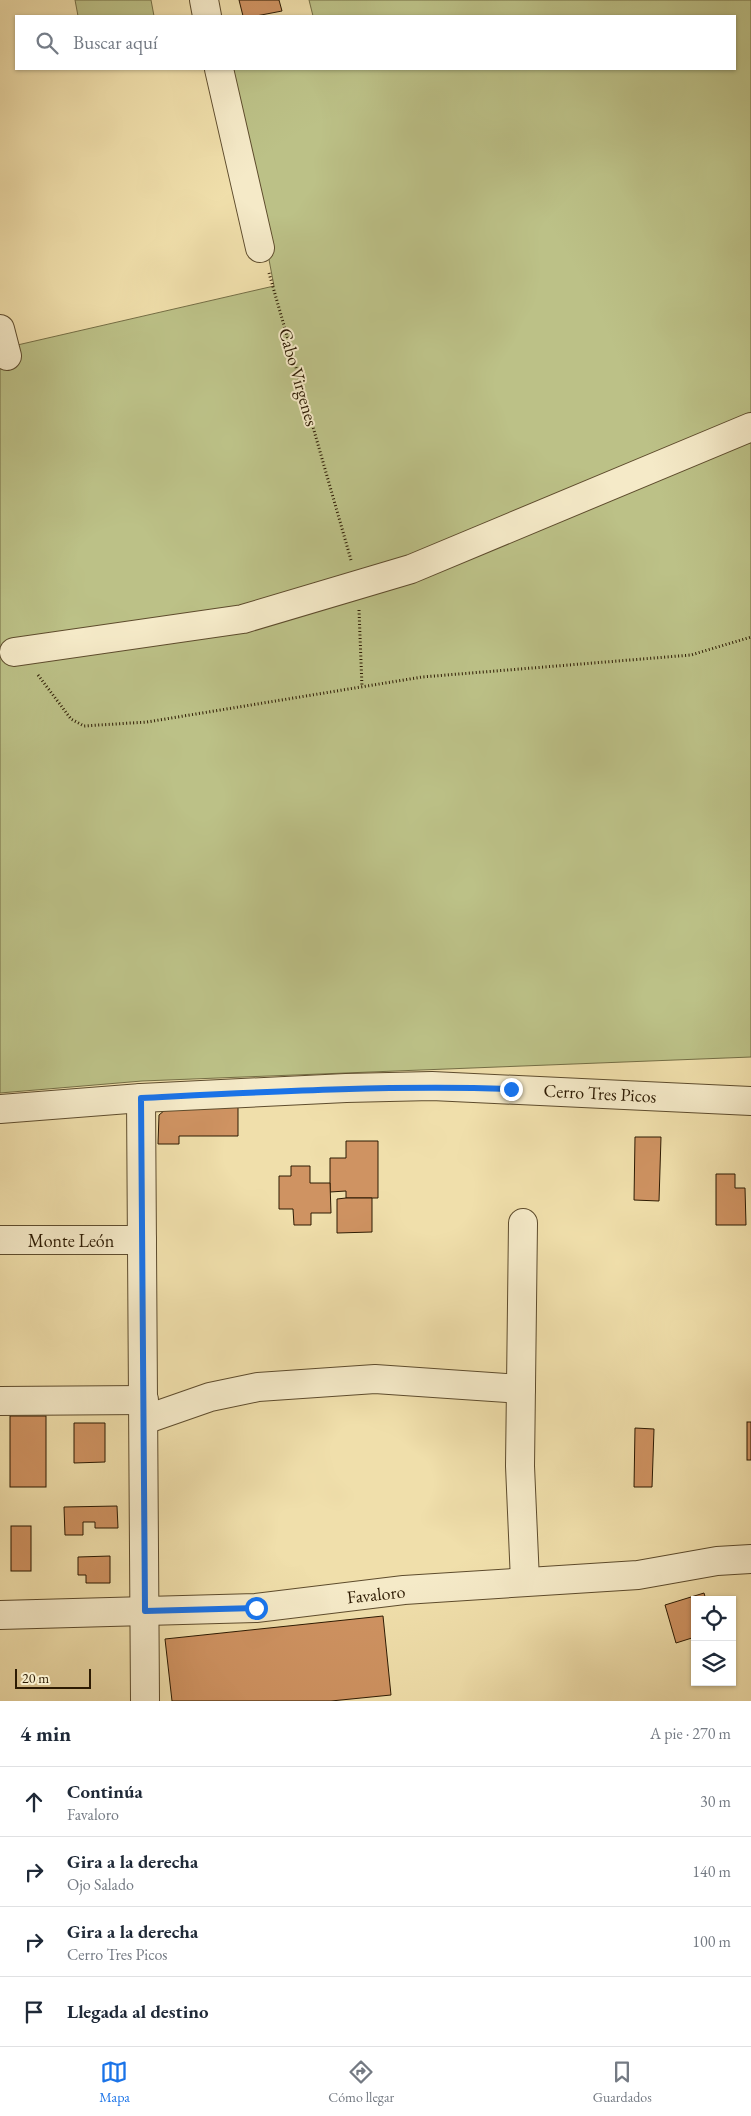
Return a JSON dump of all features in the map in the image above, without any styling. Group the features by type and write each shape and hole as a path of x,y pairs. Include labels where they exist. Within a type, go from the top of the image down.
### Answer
{"street":[{"path":"204,0 207,15"},
{"path":"219,70 260,248"},
{"path":"0,329 7,356"},
{"path":"14,652 243,619 411,570 751,427"},
{"name":"Cerro Tres Picos","path":"0,1109 141,1098 346,1088 432,1086 751,1101"},
{"path":"141,1098 146,1701"},
{"path":"523,1223 520,1466 525,1581"},
{"name":"Monte León","path":"0,1240 142,1240"},
{"path":"0,1401 144,1410 258,1386 375,1378 521,1389"},
{"name":"Favaloro","path":"0,1615 256,1608 404,1590 638,1575 717,1561 751,1559"}],"path":[{"name":"Cabo Virgenes","path":"260,248 274,286 358,586 362,687"},
{"path":"14,652 42,679 72,719 84,726 147,722 422,677 691,655 751,637"}],"green space":[{"path":"75,0 151,0 154,15 78,15"},
{"path":"309,0 751,0 751,1057 142,1081 0,1093 0,349 274,286 233,70 736,70 736,15 313,15"}],"building":[{"path":"239,0 279,0 282,11 261,15 243,15"},
{"path":"172,1104 238,1105 238,1136 179,1136 179,1144 158,1144 159,1115"},
{"path":"635,1137 661,1137 659,1201 634,1200"},
{"path":"346,1141 378,1141 378,1198 346,1198 346,1191 330,1192 330,1158 346,1158"},
{"path":"291,1166 310,1166 310,1183 330,1183 331,1213 311,1213 311,1225 294,1225 293,1209 279,1209 279,1176 291,1176"},
{"path":"716,1174 735,1174 735,1188 745,1188 746,1225 716,1225"},
{"path":"372,1198 372,1232 337,1233 337,1199"},
{"path":"10,1416 46,1416 46,1487 10,1487"},
{"path":"747,1422 751,1422 751,1460 747,1460"},
{"path":"74,1423 105,1423 105,1462 74,1463"},
{"path":"635,1428 654,1429 652,1487 634,1487"},
{"path":"117,1506 118,1528 95,1528 95,1522 83,1522 83,1535 65,1535 64,1507"},
{"path":"11,1526 31,1526 31,1571 11,1571"},
{"path":"110,1556 110,1583 86,1583 86,1575 78,1575 78,1557"},
{"path":"704,1593 705,1596 694,1596"},
{"path":"691,1597 691,1638 676,1643 665,1605"},
{"path":"383,1616 391,1695 331,1701 172,1701 165,1639"}],"route":[{"path":"256,1608 145,1611 141,1098 346,1088 432,1086 511,1089"}]}
